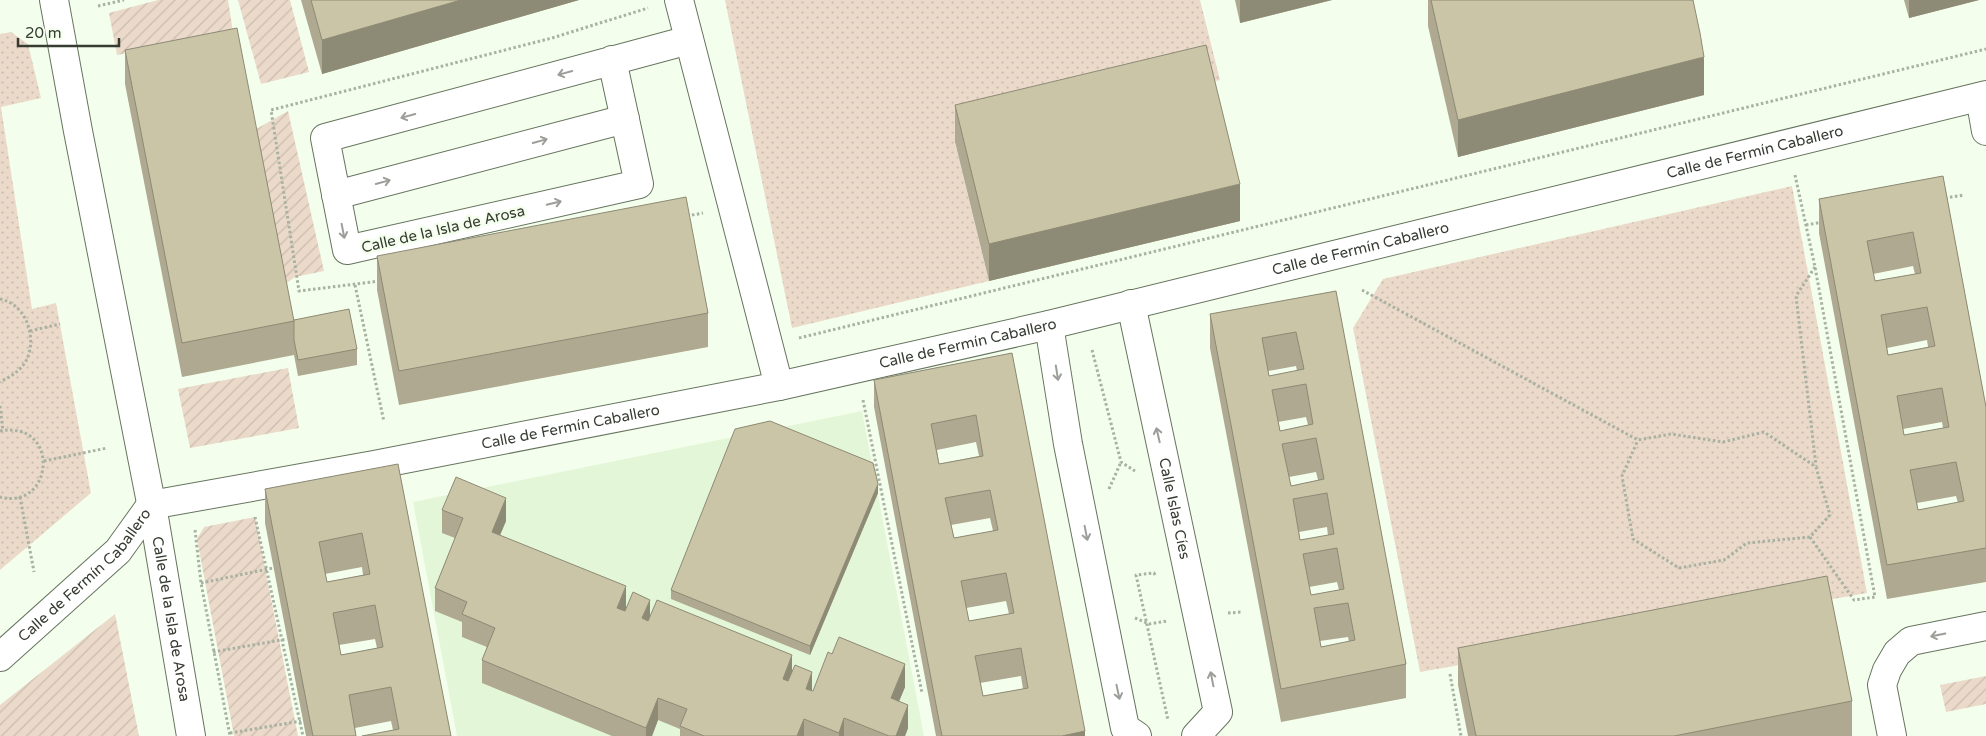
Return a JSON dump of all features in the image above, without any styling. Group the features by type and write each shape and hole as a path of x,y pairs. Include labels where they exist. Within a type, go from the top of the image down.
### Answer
{"street":[{"name":"Calle de la Isla de Arosa","path":"54,0 151,505 191,736"},
{"path":"679,0 779,386"},
{"name":"Calle de la Isla de Arosa","path":"612,60 639,184 347,250 325,138 612,60 662,49 689,40"},
{"name":"Calle de Fermín Caballero","path":"0,657 118,551 151,505 779,386 1049,325 1983,96"},
{"path":"1983,96 1986,131"},
{"path":"336,195 625,119"},
{"name":"Calle Islas Cíes","path":"1131,304 1222,724 1196,736"},
{"path":"1049,325 1068,444 1102,617 1129,733"},
{"path":"1892,736 1882,685 1887,670 1897,653 1911,641 1986,626"}],"path":[{"path":"98,6 124,0"},
{"path":"768,345 1986,49"},
{"path":"1795,175 1815,267 1875,597 1854,600 1810,537"},
{"path":"1944,198 1964,195"},
{"path":"1806,225 1826,221"},
{"path":"1638,440 1622,476 1633,539 1679,568 1724,560 1747,543 1810,537 1830,516 1816,467 1796,296 1815,267"},
{"path":"355,285 384,422"},
{"path":"1362,290 1638,440 1671,434 1723,442 1764,432 1816,467"},
{"path":"0,299 6,300 20,311 30,331 31,344 26,360 15,374 0,382"},
{"path":"30,331 60,324"},
{"path":"863,396 922,693"},
{"path":"0,406 2,431 10,429 24,433 36,441 43,453 44,461 40,480 32,491 20,497 0,497"},
{"path":"44,461 107,448"},
{"path":"20,497 34,572"},
{"path":"265,515 255,517 302,720 303,736"},
{"path":"200,525 194,532 201,582 230,735 302,720"},
{"path":"201,582 274,568"},
{"path":"1156,582 1154,573 1136,576 1149,624 1169,723"},
{"path":"1102,617 1125,613 1149,624 1199,615 1242,612"},
{"path":"213,652 288,639"},
{"path":"1450,674 1461,736"}],"shaded area":[{"path":"158,0 228,0 233,32 117,55 109,13"},
{"path":"238,0 290,0 309,72 261,84"},
{"path":"725,0 1200,0 1220,80 955,143 989,281 792,328"},
{"path":"11,32 28,44 41,98 1,107 32,309 56,303 91,493 0,570 0,34"},
{"path":"288,111 324,271 295,277 280,288 251,132"},
{"path":"1792,186 1867,593 1420,672 1353,328 1383,279"},
{"path":"288,368 299,428 190,448 178,389"},
{"path":"862,411 924,736 457,736 413,502"},
{"path":"255,517 298,736 234,736 197,539 204,527"},
{"path":"115,614 139,736 0,736 0,705"},
{"path":"1986,676 1986,704 1946,712 1940,685"}],"building":[{"path":"311,0 461,0 322,40"},
{"path":"1431,0 1693,0 1704,57 1458,120"},
{"path":"237,28 294,321 182,343 125,50"},
{"path":"1206,45 1240,184 989,244 955,105"},
{"path":"1943,176 1986,407 1986,548 1887,565 1819,199","holes":["1913,232 1921,273 1875,281 1867,241","1927,307 1935,346 1888,355 1881,315","1942,388 1949,427 1904,435 1897,396","1956,462 1964,501 1918,510 1910,470"]},
{"path":"686,197 708,313 399,371 377,256"},
{"path":"1336,291 1406,664 1281,689 1210,314","holes":["1296,332 1304,369 1269,376 1262,338","1306,384 1313,424 1280,431 1272,390","1316,438 1324,479 1291,486 1282,444","1327,493 1334,534 1300,540 1293,499","1337,548 1344,589 1311,595 1303,554","1348,603 1355,640 1321,647 1314,608"]},
{"path":"349,309 357,349 298,360 294,340 294,320"},
{"path":"1012,353 1085,731 1062,736 942,736 874,380","holes":["976,415 983,456 939,464 931,424","990,490 998,530 954,538 945,498","1006,573 1014,613 969,621 961,581","1021,648 1028,688 983,696 975,656"]},
{"path":"770,421 873,463 878,484 810,646 671,590 735,429"},
{"path":"398,464 451,736 362,736 399,729 391,687 349,695 356,736 313,736 265,489","holes":["362,533 370,574 327,582 319,542","375,605 383,647 341,655 333,613"]},
{"path":"456,477 506,498 492,532 626,586 617,608 625,611 633,592 650,600 642,618 648,621 657,600 792,655 783,679 788,681 795,665 812,672 806,689 813,691 828,652 832,654 839,637 905,664 891,698 908,705 896,736 889,736 844,718 839,733 804,719 797,736 704,736 680,726 687,709 658,698 646,728 482,660 495,628 462,614 467,602 435,588 463,518 442,510"},
{"path":"1827,576 1852,701 1674,736 1476,736 1458,648"}]}
